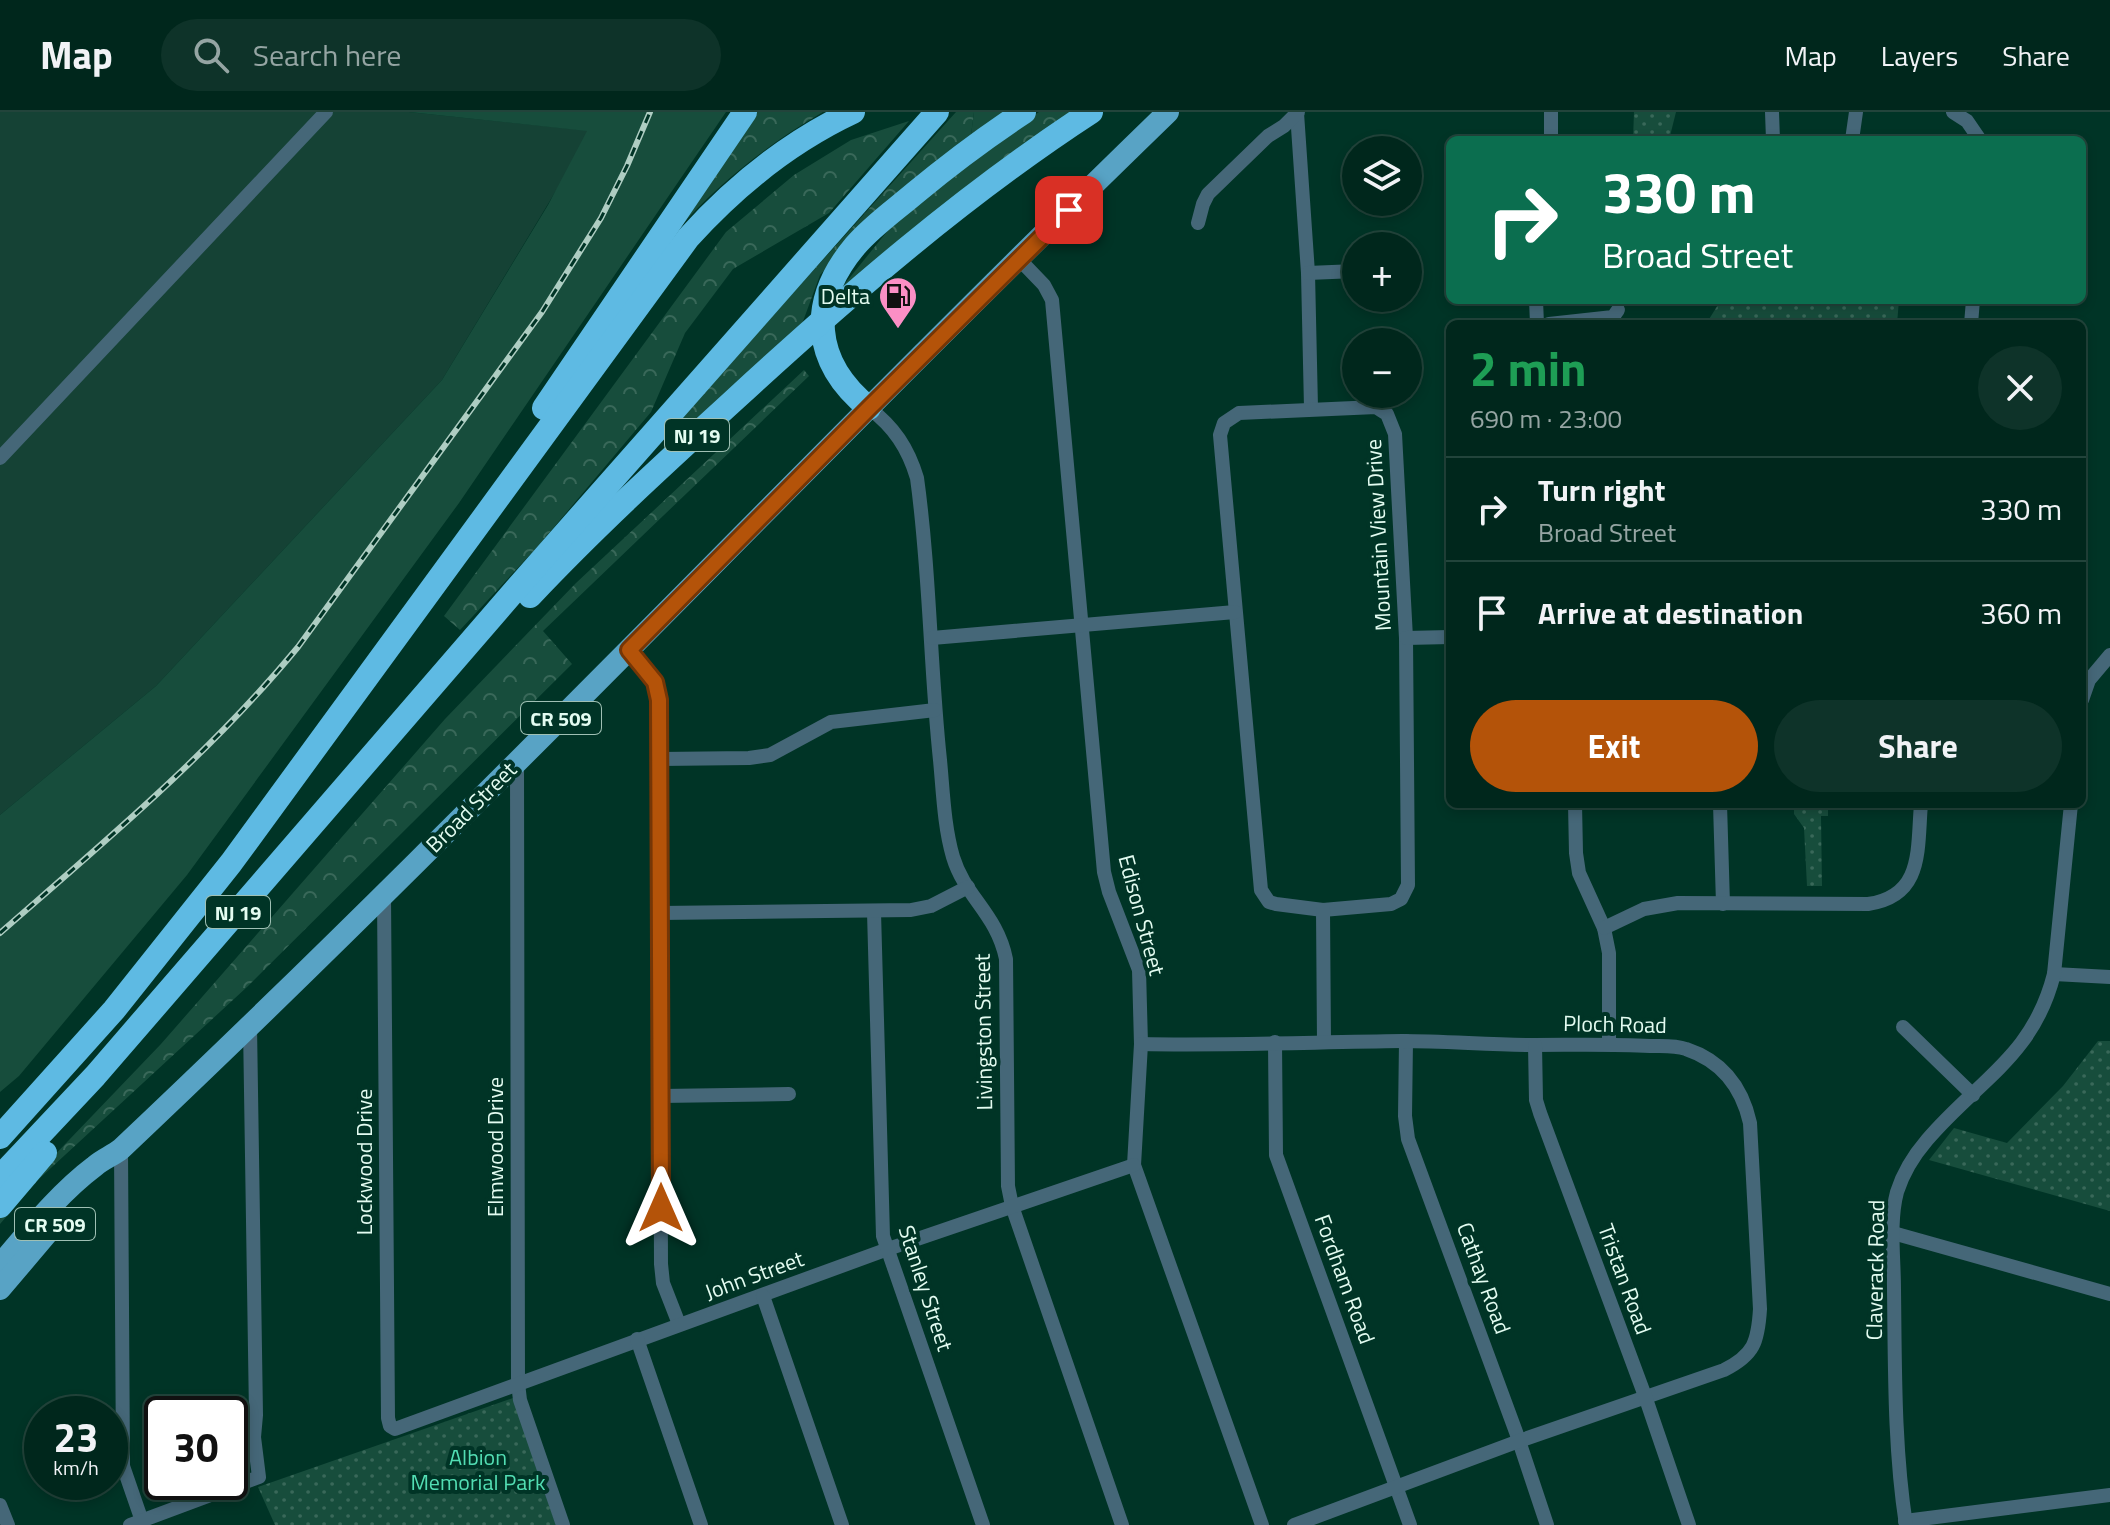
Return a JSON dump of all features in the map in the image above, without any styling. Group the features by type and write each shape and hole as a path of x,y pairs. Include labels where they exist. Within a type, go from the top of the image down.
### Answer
{"highway":[{"path":"380,658 745,112"},
{"name":"NJ 19","path":"0,1137 114,1010 239,853 688,238 732,192 765,165 809,135 853,112"},
{"path":"338,797 614,476 937,112"},
{"path":"869,408 844,384 823,344 825,304 839,271 869,232 959,158 1024,112"},
{"name":"NJ 19","path":"0,1177 138,1028 338,797 542,583 662,466 881,270 979,190 1091,112"},
{"path":"0,1112 114,1010"},
{"path":"0,1206 85,1102 138,1028"}],"main road":[{"name":"Broad Street","path":"0,1289 103,1173 115,1154 384,896 1168,112"},
{"name":"Broad Street","path":"0,1265 57,1201 97,1164 115,1154"}],"street":[{"path":"0,458 326,112"},
{"path":"1198,223 1208,194 1297,112"},
{"path":"1297,112 1308,273 1311,408"},
{"path":"1551,112 1551,136"},
{"path":"1772,112 1773,136"},
{"path":"1853,136 1856,112"},
{"path":"1953,112 1967,121 1977,136"},
{"name":"Edison Street","path":"1020,260 1044,285 1052,300 1104,872 1139,970 1141,1044 1134,1165 1262,1525"},
{"path":"1308,273 1342,272"},
{"path":"1586,320 1613,317 1618,310"},
{"name":"Mountain View Drive","path":"1376,407 1392,421 1395,434 1406,638 1408,885 1401,899 1391,904 1323,910 1269,902 1261,890 1220,435 1224,423 1239,413 1311,408 1376,407"},
{"name":"Livingston Street","path":"869,408 886,421 902,442 917,478 932,638 935,710 954,858 968,887 1003,940 1006,959 1008,1186 1012,1206 1122,1525"},
{"path":"932,638 1235,612"},
{"path":"1406,638 1446,637"},
{"path":"629,650 655,682 659,700 661,1264 663,1283 679,1324"},
{"path":"2086,689 2089,680 2110,655"},
{"path":"660,759 770,755 831,722 935,710"},
{"name":"Elmwood Drive","path":"517,762 518,1383 520,1400 563,1525"},
{"path":"1575,808 1579,873 1604,928 1611,967 1609,1043"},
{"path":"1720,808 1723,904"},
{"path":"1604,928 1661,905 1868,904 1894,897 1910,882 1914,869 1921,808"},
{"name":"Claverack Road","path":"1905,1523 1895,1340 1893,1233 1897,1192 1909,1166 1928,1139 2016,1052 2049,994 2054,974 2071,808"},
{"path":"660,913 874,912 931,906 968,887"},
{"name":"Lockwood Drive","path":"384,896 390,1426"},
{"path":"1323,910 1324,1042"},
{"name":"Stanley Street","path":"874,912 883,1236 983,1525"},
{"path":"2054,974 2110,977"},
{"path":"115,1154 123,1466 147,1522 259,1477 254,1437 250,1026"},
{"path":"1903,1027 1973,1095"},
{"name":"Ploch Road","path":"1141,1044 1406,1041 1535,1045 1609,1043 1687,1049 1717,1064 1730,1076 1741,1094 1750,1123 1760,1309 1754,1346 1738,1363 1294,1525"},
{"name":"Cathay Road","path":"1406,1041 1405,1116 1408,1139 1547,1525"},
{"name":"Fordham Road","path":"1275,1042 1276,1155 1410,1525"},
{"name":"Tristan Road","path":"1535,1045 1536,1100 1540,1113 1645,1396 1689,1525"},
{"path":"661,1096 789,1094"},
{"name":"John Street","path":"390,1426 395,1429 888,1249 1134,1165"},
{"path":"1893,1233 2110,1294"},
{"path":"763,1296 842,1525"},
{"path":"637,1339 701,1525"},
{"path":"1905,1523 2110,1495"},
{"path":"0,1505 8,1525"}],"shaded area":[{"path":"0,112 409,112 583,130 660,112 523,274 557,189 442,380 156,686 0,815"}],"green space":[{"path":"409,112 726,112 459,503 187,875 19,1076 0,1092 0,815 156,686 442,380 548,205 587,131"},
{"path":"754,112 823,112 746,165 677,230"},
{"path":"956,112 974,112 970,143 851,239 820,275 802,324 677,439 668,432"},
{"path":"974,112 1016,112 970,143"},
{"path":"1039,112 1072,112 834,297 894,223 997,140"},
{"path":"1634,112 1676,112 1670,136 1633,136"},
{"path":"909,121 829,213 733,269 685,333 651,412 539,545 460,630 444,616 726,232 794,175 851,140"},
{"path":"1718,304 1899,304 1897,320 1708,320"},
{"path":"804,370 809,376 543,631 572,664 247,987 39,1179 0,1224 0,1212 161,1044 445,719 576,583"},
{"path":"1794,808 1828,808 1828,816 1821,816 1822,886 1807,886 1804,828 1794,814"},
{"path":"2098,1041 2110,1041 2110,1211 1929,1160 1954,1128 2007,1143 2063,1086"},
{"name":"Albion Memorial Park","path":"513,1398 556,1525 275,1525 258,1487"}],"railway":[{"path":"0,933 192,761 298,647 542,312 601,218 650,112"}],"place":[{"name":"Delta","path":"898,330"}],"route":[{"path":"661,1208 659,700 655,682 629,650 1069,210"}]}
